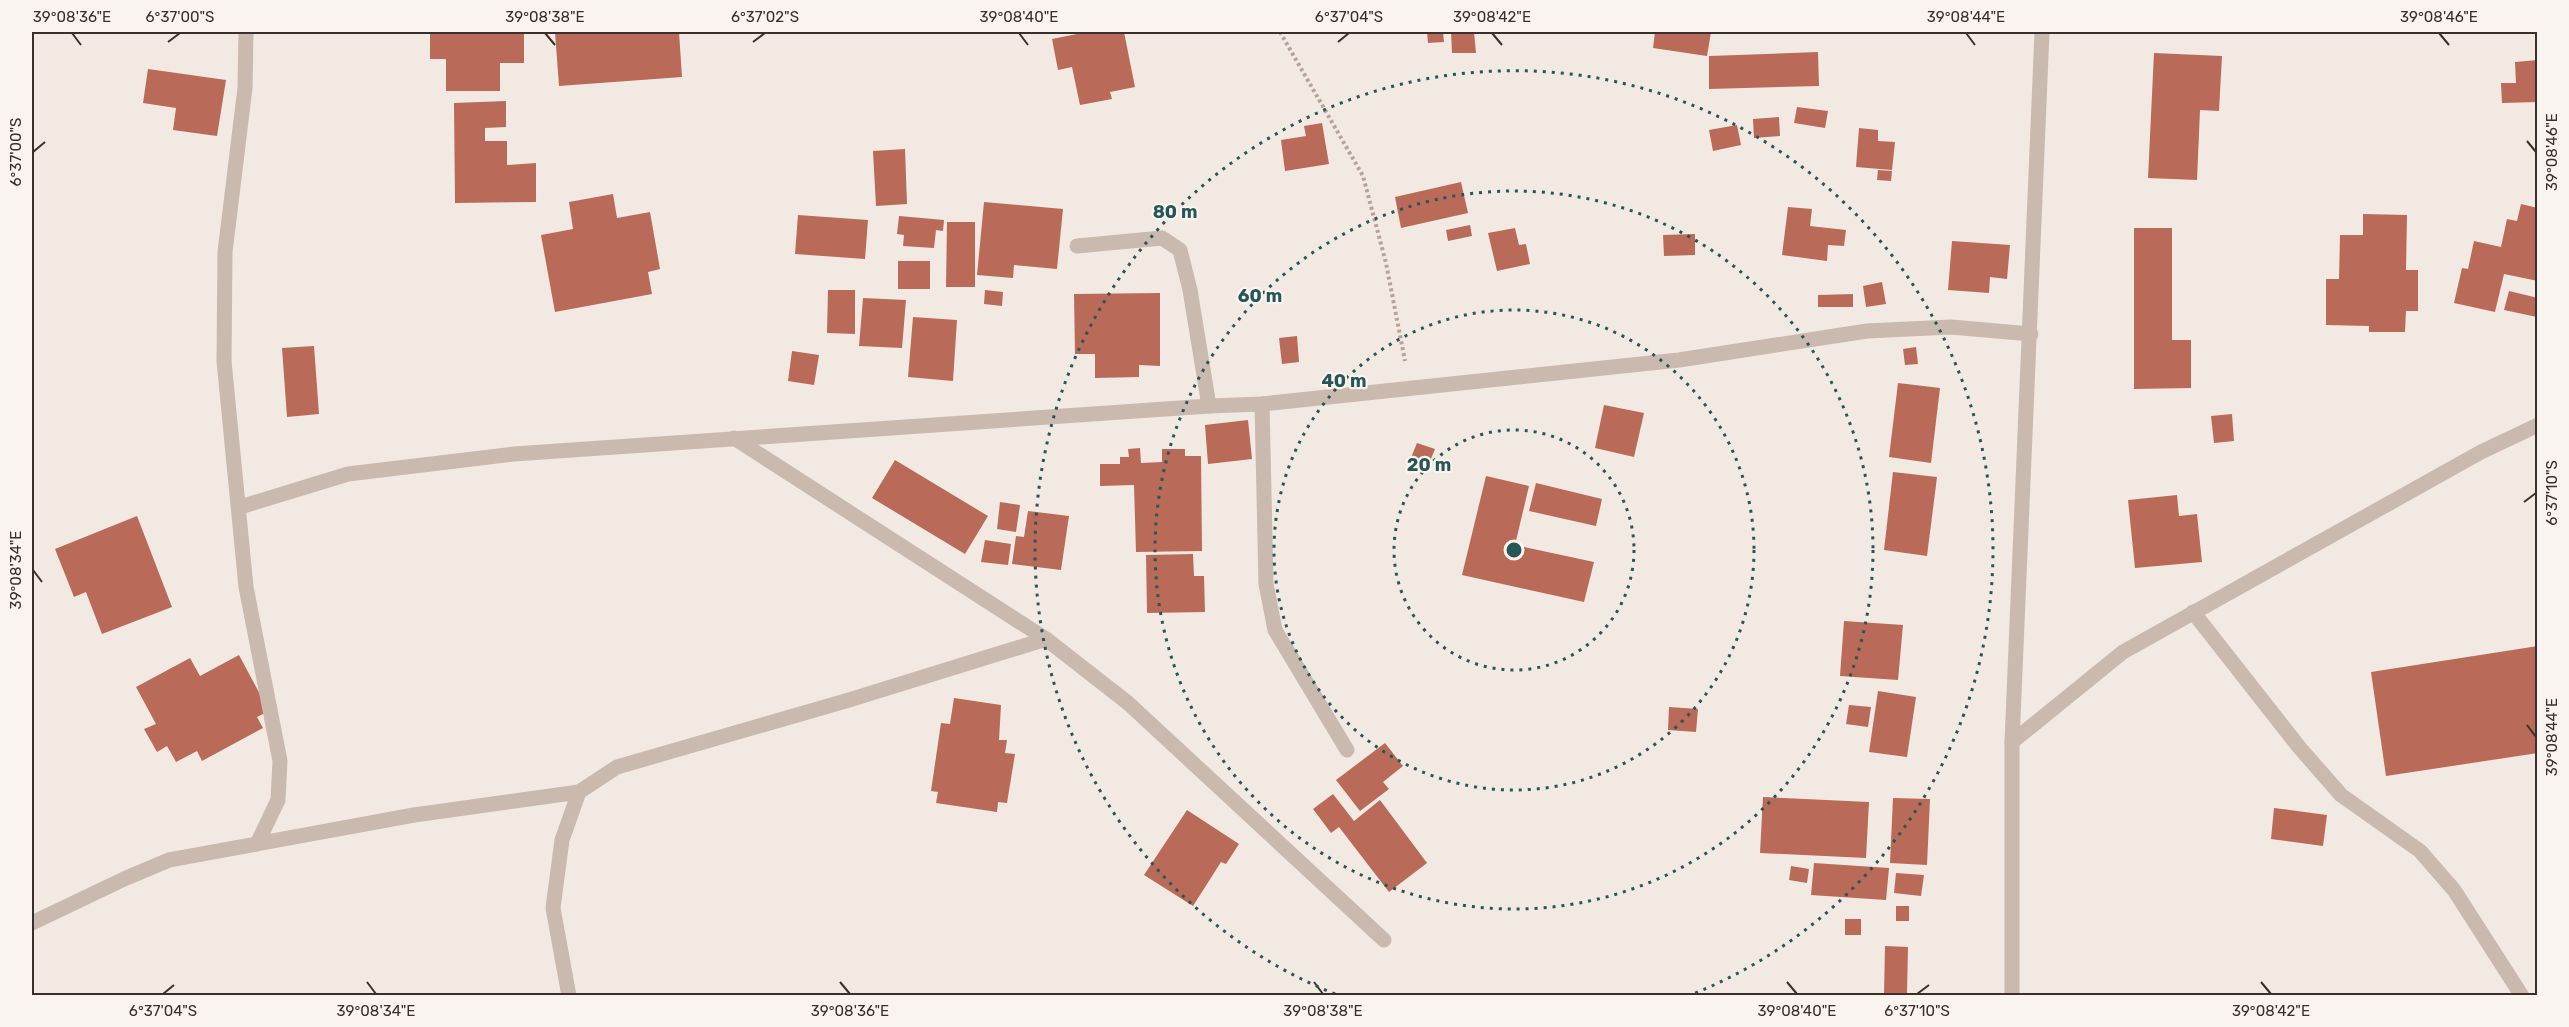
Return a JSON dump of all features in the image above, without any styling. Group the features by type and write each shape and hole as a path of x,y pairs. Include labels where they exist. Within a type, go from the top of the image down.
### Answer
{"street":[{"path":"246,32 245,88 225,252 224,361 246,587 280,761 278,800 257,844"},
{"path":"2012,996 2012,742 2042,32"},
{"path":"1077,246 1162,238 1180,250 1190,290 1209,406"},
{"path":"240,507 348,474 514,454 1262,404 1679,360 1867,331 1950,327 2031,334"},
{"path":"1262,404 1266,584 1275,630 1347,750"},
{"path":"2012,742 2123,652 2481,452 2538,425"},
{"path":"734,438 1046,639 1128,703 1384,940"},
{"path":"2193,612 2299,747 2341,795 2420,850 2434,866 2454,890 2522,996"},
{"path":"32,923 169,860 414,815 579,792 617,767 849,700 1046,639"},
{"path":"568,996 553,908 562,840 579,792"}],"path":[{"path":"1280,32 1363,176 1386,263 1410,388"}],"building":[{"path":"430,32 524,32 524,63 500,63 500,91 446,91 446,59 430,59"},
{"path":"555,32 679,32 682,77 559,86"},
{"path":"1087,32 1124,32 1135,87 1110,92 1112,99 1080,105 1072,67 1058,70 1052,39"},
{"path":"1427,32 1443,32 1444,42 1428,43"},
{"path":"1451,32 1474,32 1476,53 1452,53"},
{"path":"1655,32 1711,32 1707,56 1653,48"},
{"path":"1818,52 1819,86 1709,89 1709,56"},
{"path":"2154,53 2222,56 2219,111 2200,110 2197,180 2148,178"},
{"path":"2538,60 2538,102 2502,103 2501,83 2516,83 2515,62"},
{"path":"148,69 226,80 217,136 173,130 176,108 143,103"},
{"path":"506,101 506,127 485,128 485,141 507,141 507,165 536,163 536,202 455,203 454,103"},
{"path":"1797,107 1828,111 1825,128 1794,123"},
{"path":"1779,117 1780,136 1754,138 1753,119"},
{"path":"1322,123 1329,164 1285,171 1281,140 1306,136 1304,126"},
{"path":"1737,125 1741,145 1713,151 1709,130"},
{"path":"1859,128 1878,130 1878,141 1895,142 1892,170 1856,167"},
{"path":"905,149 907,204 876,206 873,151"},
{"path":"1878,170 1892,171 1891,181 1877,180"},
{"path":"1461,182 1468,213 1401,228 1395,197"},
{"path":"613,194 617,218 650,212 660,269 648,272 652,294 555,312 541,235 573,229 569,202"},
{"path":"984,202 1063,209 1057,269 1014,265 1013,278 977,275"},
{"path":"2521,204 2538,208 2538,281 2504,274 2495,312 2454,303 2462,268 2468,269 2474,241 2501,247 2507,219 2517,221"},
{"path":"1788,207 1812,209 1810,226 1846,230 1844,246 1828,245 1827,261 1782,255"},
{"path":"2363,214 2407,215 2406,270 2418,270 2418,311 2406,311 2405,332 2369,332 2369,326 2326,325 2326,279 2339,279 2340,235 2363,235"},
{"path":"798,215 868,220 865,259 795,254"},
{"path":"899,216 944,220 943,231 936,230 934,248 903,246 904,235 897,234"},
{"path":"947,222 975,222 975,287 946,287"},
{"path":"1470,225 1472,236 1448,241 1446,230"},
{"path":"1515,228 1519,245 1526,244 1530,264 1497,271 1488,233"},
{"path":"2134,228 2172,228 2172,340 2191,340 2191,388 2134,389"},
{"path":"1695,234 1695,255 1664,256 1663,235"},
{"path":"1952,241 2010,245 2007,279 1990,277 1989,293 1948,290"},
{"path":"898,261 930,261 930,289 898,289"},
{"path":"1882,282 1886,304 1866,307 1863,286"},
{"path":"828,290 855,290 855,334 827,333"},
{"path":"985,290 1003,292 1002,306 984,304"},
{"path":"2509,291 2538,298 2537,317 2504,310"},
{"path":"1160,293 1160,366 1139,365 1139,377 1095,378 1095,354 1075,354 1074,294"},
{"path":"1853,294 1853,307 1818,307 1818,295"},
{"path":"863,298 906,300 902,348 859,346"},
{"path":"913,317 957,320 953,381 908,377"},
{"path":"1297,336 1299,362 1282,364 1279,338"},
{"path":"314,346 319,414 287,417 282,348"},
{"path":"1916,347 1918,364 1905,365 1903,349"},
{"path":"792,351 819,355 814,385 788,381"},
{"path":"1898,383 1940,388 1931,463 1889,457"},
{"path":"1604,405 1644,413 1634,457 1595,448"},
{"path":"2232,414 2234,441 2214,443 2211,416"},
{"path":"1248,420 1252,459 1208,464 1205,425"},
{"path":"1417,443 1435,449 1428,466 1410,460"},
{"path":"1140,448 1141,463 1162,462 1162,449 1185,449 1185,456 1201,456 1202,551 1136,552 1134,485 1100,486 1100,464 1120,464 1120,457 1129,457 1128,449"},
{"path":"895,460 988,516 965,554 872,498"},
{"path":"1893,472 1937,477 1927,556 1884,550"},
{"path":"1486,476 1529,486 1515,545 1594,562 1584,602 1462,575"},
{"path":"1536,483 1602,499 1596,526 1529,511"},
{"path":"2177,495 2179,516 2197,514 2202,562 2135,568 2128,500"},
{"path":"1000,502 1020,505 1016,532 997,529"},
{"path":"1028,511 1069,516 1061,570 1012,564 1016,536 1024,537"},
{"path":"137,516 172,607 102,634 86,592 74,597 55,549"},
{"path":"985,540 1011,544 1008,565 981,562"},
{"path":"1193,554 1194,576 1204,576 1205,612 1147,613 1146,555"},
{"path":"1844,621 1903,625 1898,680 1840,676"},
{"path":"2538,646 2538,753 2386,776 2371,672"},
{"path":"239,655 269,711 257,717 263,728 202,761 197,751 176,762 167,746 157,752 144,729 156,724 136,687 190,658 200,676"},
{"path":"1878,691 1916,697 1907,757 1869,752"},
{"path":"954,698 1001,705 999,740 1007,740 1005,753 1015,754 1007,803 998,802 997,812 936,803 938,792 931,791 941,723 950,724"},
{"path":"1849,705 1871,707 1868,727 1846,724"},
{"path":"1669,707 1698,709 1696,732 1668,730"},
{"path":"1385,743 1403,766 1383,782 1389,789 1360,811 1336,780"},
{"path":"1333,794 1354,821 1380,800 1427,863 1389,892 1339,827 1331,833 1313,809"},
{"path":"1763,797 1869,802 1866,858 1760,853"},
{"path":"1893,798 1930,799 1927,865 1890,863"},
{"path":"2274,808 2327,815 2323,846 2271,839"},
{"path":"1187,810 1239,844 1226,864 1221,862 1193,906 1144,875"},
{"path":"1814,863 1889,868 1886,900 1811,895"},
{"path":"1791,866 1809,869 1807,883 1789,880"},
{"path":"1896,873 1924,875 1921,896 1894,893"},
{"path":"1896,906 1909,906 1909,921 1896,921"},
{"path":"1845,919 1861,919 1861,935 1845,935"},
{"path":"1885,946 1908,947 1907,994 1884,994"}]}
